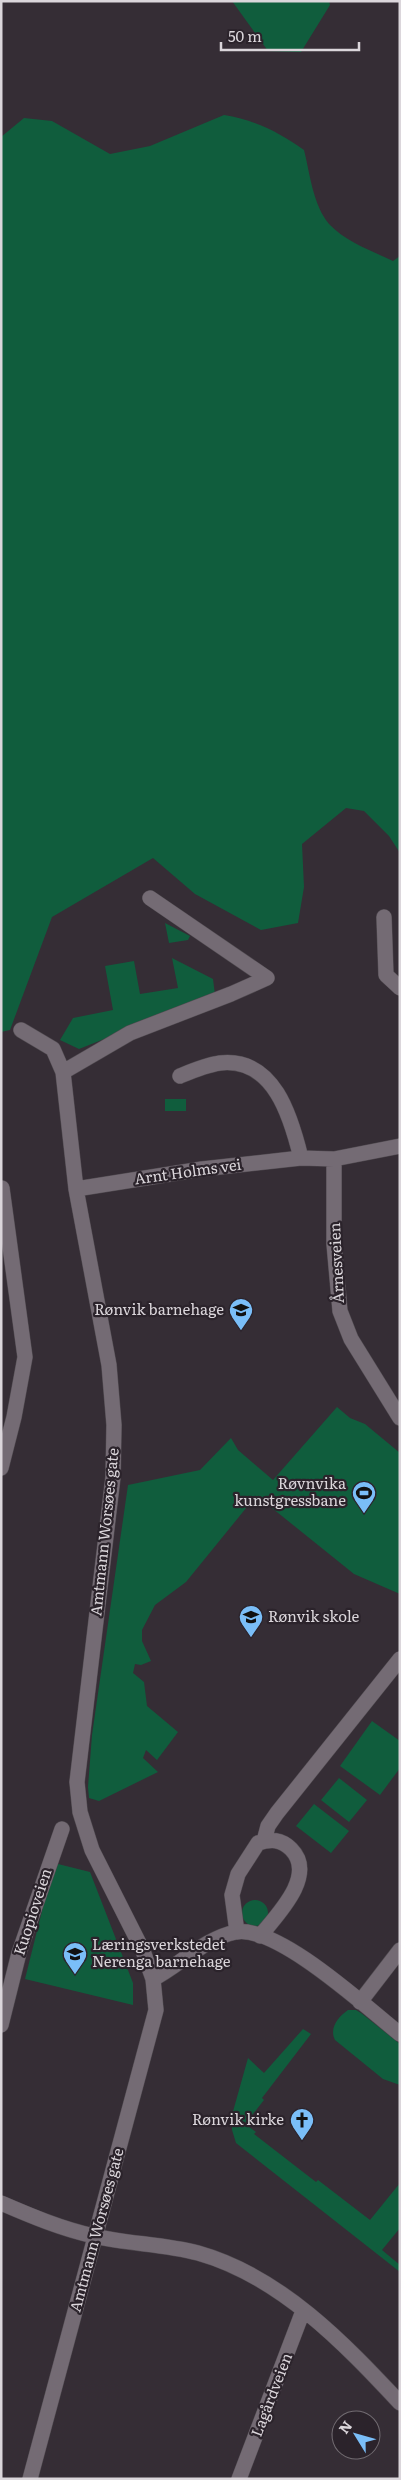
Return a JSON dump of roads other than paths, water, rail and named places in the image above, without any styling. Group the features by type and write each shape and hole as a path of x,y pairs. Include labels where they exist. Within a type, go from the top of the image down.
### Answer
{"street":[{"path":"63,1072 130,1033 267,978 150,898"},
{"path":"384,916 386,975 400,988"},
{"name":"Amtmann Worsøes gate","path":"21,1030 53,1049 63,1072 76,1189 109,1365 114,1425 113,1477 77,1782 78,1803 92,1850 143,1951 153,1980 156,2010 30,2479"},
{"path":"180,1076 218,1063 234,1063 249,1067 261,1075 278,1093 292,1122 301,1158"},
{"path":"334,1159 400,1146"},
{"name":"Arnt Holms vei","path":"76,1189 202,1169 301,1158 334,1159"},
{"name":"Årnesveien","path":"334,1159 334,1244 340,1311 351,1339 400,1418"},
{"path":"1,1468 14,1417 25,1357 2,1188"},
{"path":"264,1841 268,1826 276,1813 400,1659"},
{"name":"Kuopioveien","path":"1,2025 19,1953 62,1829"},
{"path":"238,1932 232,1894 238,1874 258,1842 270,1839 281,1842 290,1849 299,1860 301,1874 279,1914 260,1936"},
{"path":"153,1980 197,1950 220,1938 238,1932 260,1936 280,1943 300,1955 400,2034"},
{"path":"360,2002 400,1950"},
{"path":"1,2203 62,2228 95,2237 168,2246 200,2254 248,2275 277,2292 326,2328 400,2402"},
{"name":"Lagårdveien","path":"239,2479 303,2311"}],"place":[{"name":"Rønvik barnehage","path":"241,1331"},
{"name":"Røvnvika kunstgressbane","path":"364,1514"},
{"name":"Rønvik skole","path":"251,1638"},
{"name":"Læringsverkstedet Nerenga barnehage","path":"75,1975"},
{"name":"Rønvik kirke","path":"302,2141"}]}
